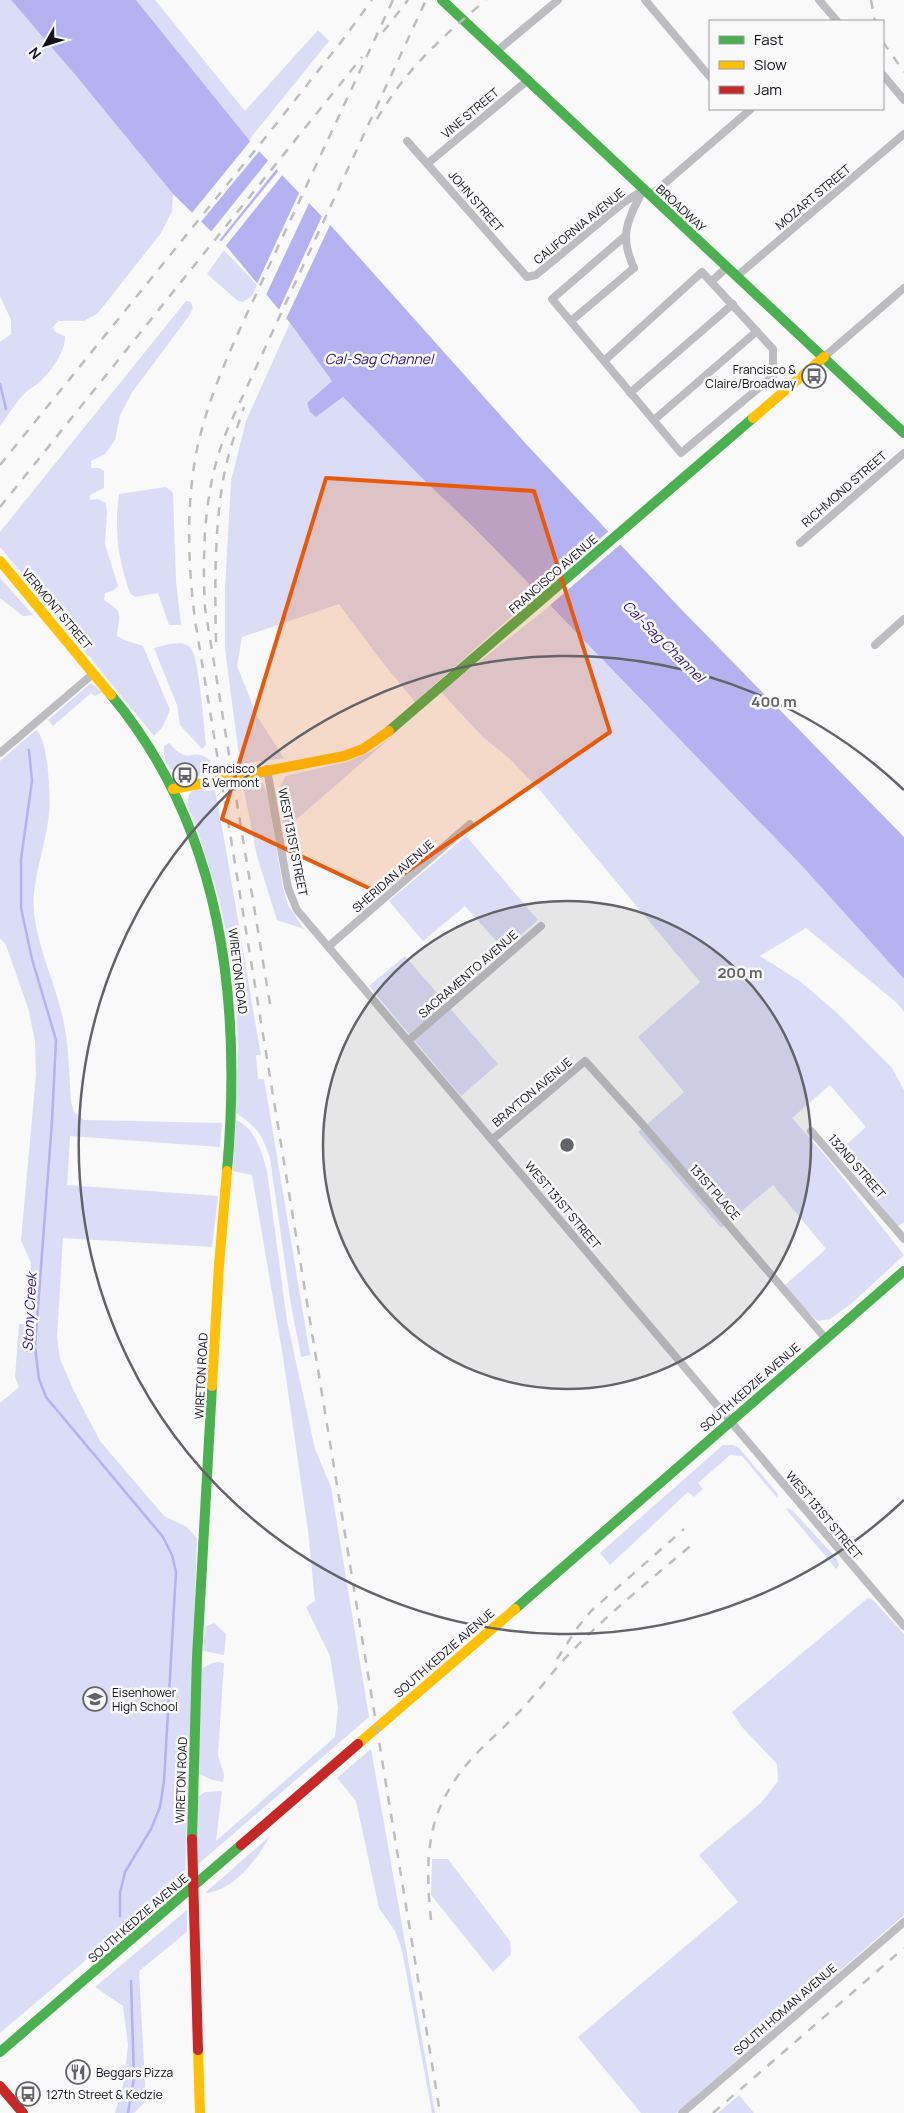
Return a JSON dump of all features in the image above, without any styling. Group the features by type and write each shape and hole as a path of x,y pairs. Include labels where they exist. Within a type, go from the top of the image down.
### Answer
{"street":[{"name":"BROADWAY","path":"442,0 904,433"},
{"path":"497,51 558,0"},
{"path":"645,0 709,76"},
{"path":"819,0 836,20"},
{"path":"884,76 904,100"},
{"name":"VINE STREET","path":"427,164 528,80"},
{"name":"CALIFORNIA AVENUE","path":"527,277 536,275 623,203 647,193 740,112"},
{"name":"MOZART STREET","path":"737,276 904,134"},
{"name":"JOHN STREET","path":"407,141 527,277"},
{"path":"570,321 634,268 627,253 624,237 627,221 647,193"},
{"path":"604,361 702,272 773,349 773,376 681,453 552,299 624,237"},
{"path":"711,282 727,267"},
{"name":"FRANCISCO AVENUE","path":"173,789 267,769 344,756 363,749 384,735 904,288"},
{"path":"630,393 733,304"},
{"path":"654,420 758,331"},
{"name":"RICHMOND STREET","path":"800,543 904,453"},
{"name":"VERMONT STREET","path":"0,560 94,673"},
{"path":"875,645 904,619"},
{"path":"0,753 94,673"},
{"name":"WIRETON ROAD","path":"94,673 137,728 173,789 191,829 220,928 231,1015 231,1130 219,1265 197,1657 191,1860 200,2113"},
{"name":"WEST 131ST STREET","path":"267,769 291,899 297,910 904,1626"},
{"name":"SHERIDAN AVENUE","path":"329,946 470,824"},
{"name":"SACRAMENTO AVENUE","path":"409,1040 541,926"},
{"name":"BRAYTON AVENUE","path":"493,1140 585,1061"},
{"name":"131ST PLACE","path":"585,1061 643,1125 826,1339"},
{"name":"132ND STREET","path":"812,1131 904,1239"},
{"name":"SOUTH KEDZIE AVENUE","path":"0,2052 183,1896 904,1271"},
{"name":"SOUTH HOMAN AVENUE","path":"682,2113 904,1922"},
{"path":"0,2086 23,2113"}],"highlighted area":[{"path":"326,478 534,491 610,732 377,892 222,819"}],"shaded area":[{"path":"0,0 11,0 173,194 172,211 161,233 98,313 84,321 58,321 53,327 55,332 65,336 60,356 41,381 22,396 0,426 0,342 11,334 11,320 0,296"},
{"path":"136,0 155,0 245,111 318,30 329,41 249,140"},
{"path":"224,250 257,285 252,296 243,302 238,301 207,274"},
{"path":"186,301 191,302 193,308 189,316 133,391 120,415 115,440 105,454 91,461 91,468 99,468 104,471 104,488 90,495 90,500 98,499 106,503 105,544 118,586 112,591 105,593 104,600 118,612 117,636 143,646 170,710 162,728 154,736 0,547 0,532"},
{"path":"290,323 332,381 307,403 316,417 343,397 538,593 415,702 339,604 242,637 237,666 257,716 284,758 240,764 225,649 225,588 231,481 246,421"},
{"path":"166,487 173,493 176,581 181,625 169,625 158,593 135,597 130,593 118,544 119,494"},
{"path":"0,578 33,615 23,616 0,598"},
{"path":"550,606 803,867 904,979 904,1012 897,1003 806,928 760,956 801,982 836,1012 892,1068 904,1090 904,1223 897,1226 838,1152 866,1127 830,1085 792,1118 829,1160 904,1255 852,1303 830,1319 818,1321 806,1311 784,1286 826,1249 773,1185 721,1228 638,1132 684,1092 638,1037 700,982 538,788 509,758 483,737 441,692"},
{"path":"181,643 191,648 196,665 206,745 202,749 180,725 177,705 154,648"},
{"path":"91,683 102,692 95,696 91,693 53,726 48,720"},
{"name":"Eisenhower High School","path":"36,730 40,735 46,756 50,806 35,883 34,909 39,940 65,1029 71,1102 74,1112 84,1120 222,1123 220,1147 70,1136 67,1185 218,1196 212,1247 63,1238 57,1337 60,1359 100,1441 164,1516 187,1527 197,1538 185,1876 0,2033 0,1403 19,1387 15,1377 19,1324 26,1324 31,1263 21,1240 36,1075 35,1042 29,1011 6,945 0,938 0,761"},
{"path":"388,740 284,830 280,789 286,776 347,762 372,751"},
{"path":"169,743 182,754 188,756 200,755 210,760 212,769 204,772 204,775 196,776 175,772 166,762 164,755 164,746"},
{"path":"247,780 263,783 268,797 283,888 288,905 304,929 277,920 257,856 243,785 249,785"},
{"path":"205,786 205,791 215,790 261,1055 256,1055 258,1079 264,1079 310,1355 301,1357 290,1299 270,1158 258,1132 236,1113 238,1044 236,999 231,957 220,902 195,822 187,805 189,795 193,790"},
{"path":"466,836 538,920 504,950 465,906 423,941 389,901"},
{"path":"405,956 498,1064 461,1096 369,986"},
{"path":"236,1120 248,1129 257,1141 267,1171 287,1321 315,1449 331,1487 369,1717 196,1866 195,1799 205,1792 222,1791 216,1841 335,1737 338,1707 330,1656 306,1607 315,1601 308,1531 283,1357 252,1175 233,1171"},
{"path":"723,1445 734,1445 739,1448 777,1493 778,1499 742,1456 730,1455 698,1483 703,1489 694,1497 688,1492 610,1565 600,1553"},
{"path":"788,1508 793,1511 836,1558 839,1565 836,1569 786,1509"},
{"path":"868,1598 872,1599 904,1634 904,1915 676,2113 641,2113 578,2037 738,1902 699,1855 761,1803 778,1781 777,1764 742,1727 732,1712"},
{"path":"214,1623 226,1634 224,1655 203,1651 205,1627"},
{"path":"212,1663 224,1663 218,1755 224,1775 223,1782 210,1779 198,1773 199,1670"},
{"path":"371,1749 435,2113 432,2113 402,1950 395,1931 379,1908 356,1801 337,1778"},
{"path":"270,1836 258,1855 243,1873 225,1887 205,1893"},
{"path":"432,1859 448,1859 510,1941 511,1954 493,1972 431,1895"},
{"path":"187,1910 187,1932 139,1971 146,2101 134,2113 115,2113 124,2081 128,2045 123,2006 95,1987"},
{"path":"739,2095 754,2113 718,2113"}],"water":[{"name":"Cal-Sag Channel","path":"11,0 136,0 254,146 333,228 526,444 679,607 904,837 904,979 803,867 538,593 343,397 316,417 310,412 307,403 332,381 290,323 227,247 173,194"}],"pier":[{"path":"252,139 261,149 200,223 191,214"},
{"path":"270,158 278,167 218,242 210,233"},
{"path":"280,169 284,173 224,248 220,243"},
{"path":"300,191 310,201 265,297 256,286"},
{"path":"323,214 331,223 285,321 278,312"},
{"path":"610,530 622,543 548,607 536,595"}],"waterway":[{"name":"Stony Creek","path":"0,384 6,409"},
{"name":"Stony Creek","path":"29,750 32,781 21,859 21,908 32,959 56,1040 52,1121 35,1347 39,1379 46,1397 163,1537 172,1555 176,1572 164,1781 160,1807 151,1829 125,1872 120,1893 120,1916"},
{"name":"Stony Creek","path":"128,2113 134,2078 131,1981"}],"railway":[{"path":"0,465 265,138 372,0"},
{"path":"393,0 248,311 218,381 209,405 196,454 189,516 189,537 195,620 440,2113"},
{"path":"383,32 408,0"},
{"path":"270,1004 205,608 204,562 209,494 220,450 228,428 426,0"},
{"path":"377,119 388,101 413,69 454,27 486,0"},
{"path":"871,0 875,20"},
{"path":"884,43 904,72"},
{"path":"0,507 362,57"},
{"path":"216,642 216,561 220,501 227,462 244,407"},
{"path":"557,1659 591,1611 684,1529"},
{"path":"431,1920 428,1876 432,1833 441,1805 456,1778 473,1757 521,1710 565,1658 587,1636 695,1542"},
{"path":"713,2113 904,1948"}],"traffic: fast":[{"path":"442,0 904,433"},
{"path":"389,731 753,418"},
{"path":"111,695 149,747 178,802 201,860 217,920 226,981 231,1044 231,1108 227,1171"},
{"path":"515,1609 904,1271"},
{"path":"192,1839 197,1657 212,1386"},
{"path":"0,2052 241,1845"}],"traffic: slow":[{"path":"753,418 824,357"},
{"path":"0,561 111,695"},
{"path":"173,789 344,756 363,749 389,731"},
{"path":"212,1386 227,1171"},
{"path":"358,1744 515,1609"},
{"path":"198,2050 200,2113"}],"traffic: jam":[{"path":"241,1845 358,1744"},
{"path":"192,1839 198,2050"},
{"path":"0,2086 23,2113"}],"place":[{"name":"Francisco & Claire/Broadway","path":"814,376"},
{"name":"Francisco & Vermont","path":"185,775"},
{"name":"Eisenhower High School","path":"95,1699"},
{"name":"Beggars Pizza","path":"78,2072"},
{"name":"127th Street & Kedzie","path":"28,2094"}]}
